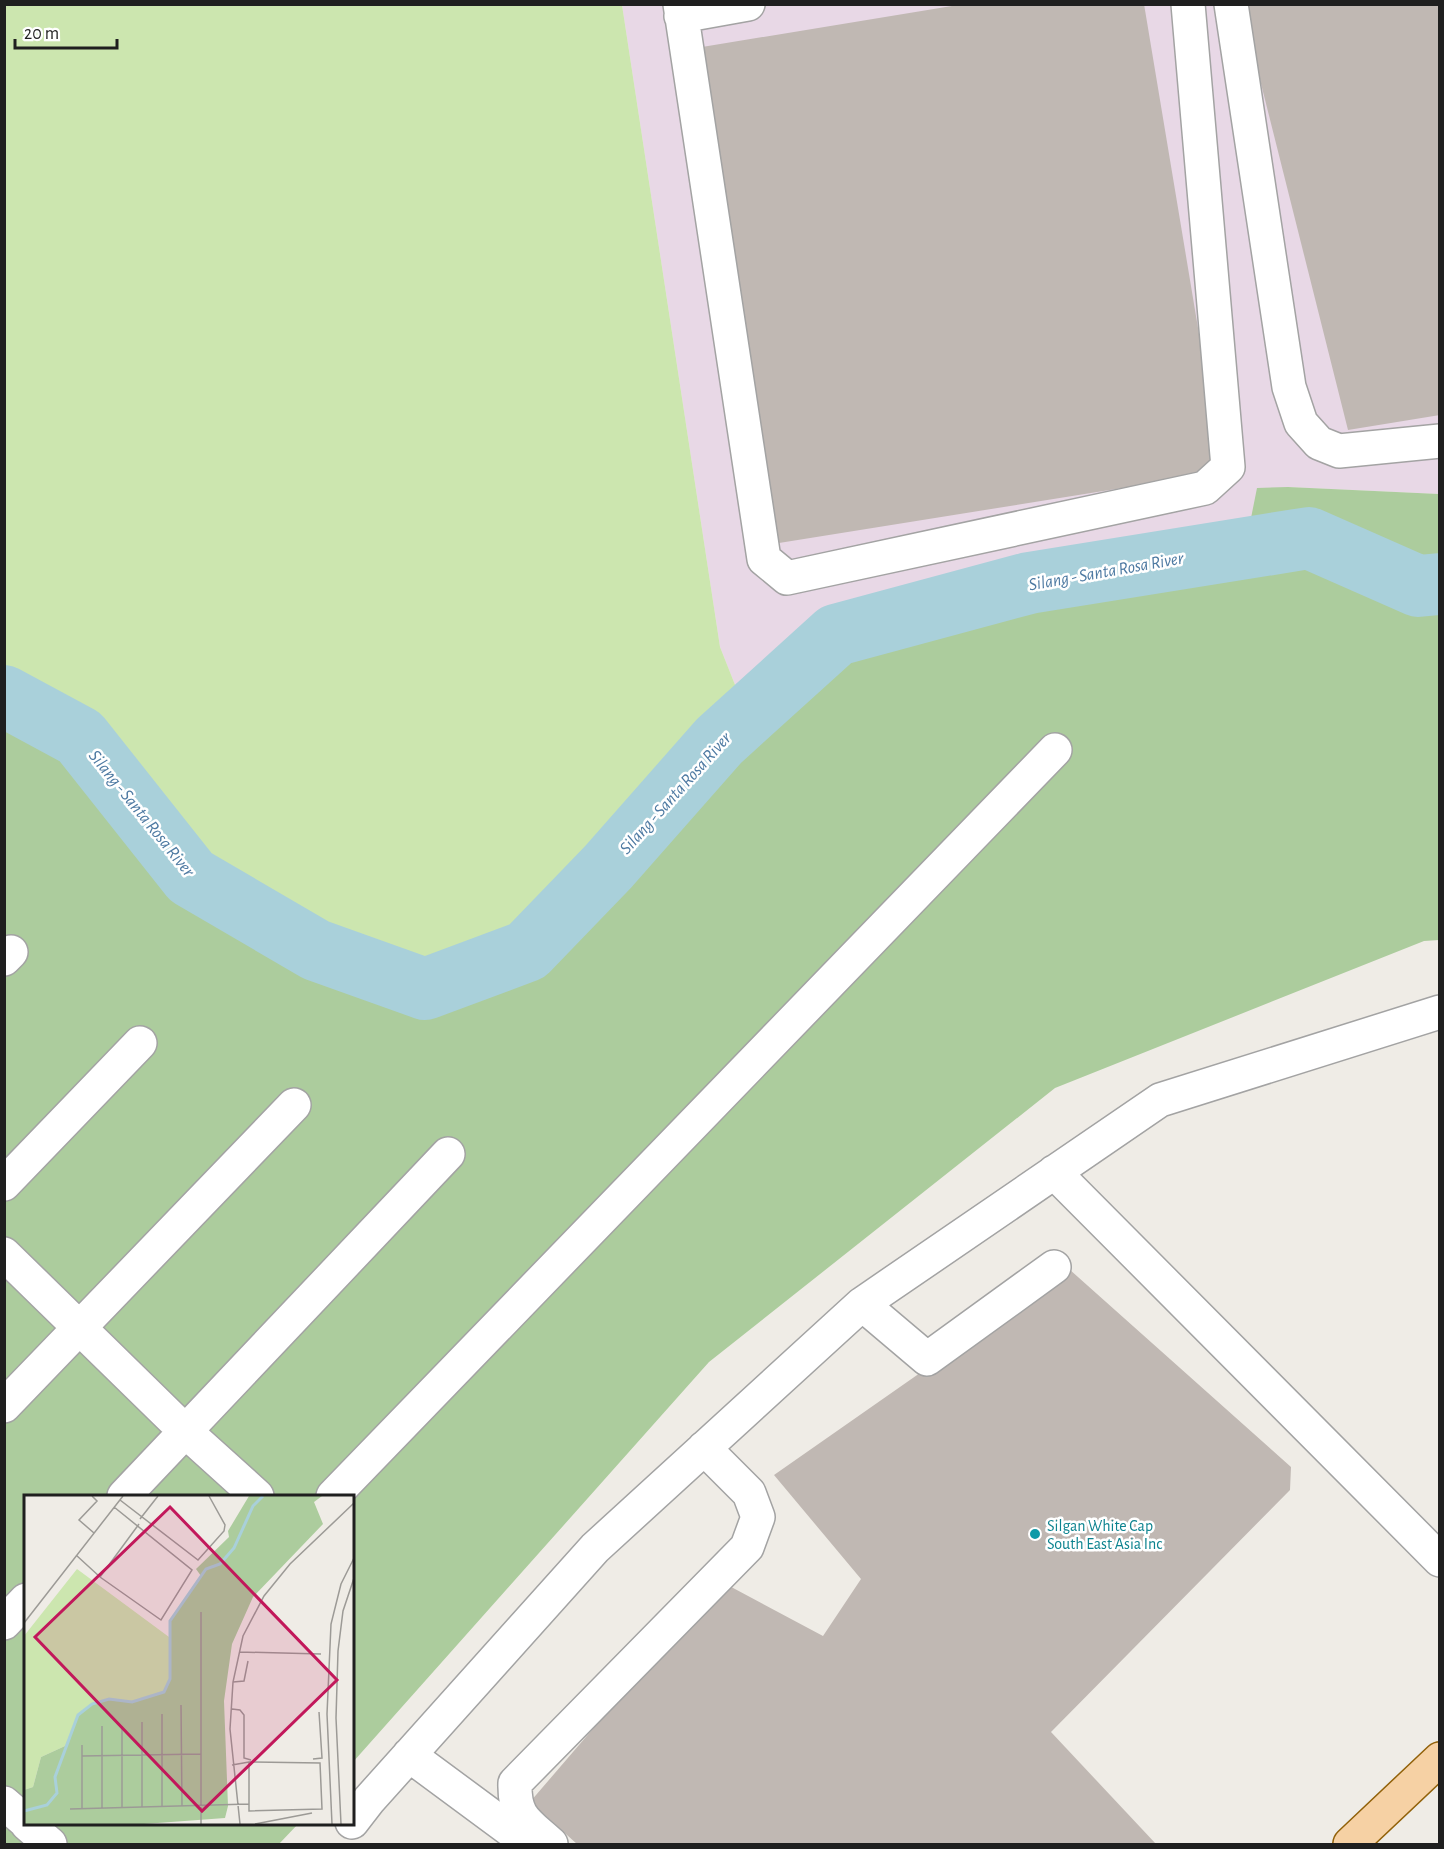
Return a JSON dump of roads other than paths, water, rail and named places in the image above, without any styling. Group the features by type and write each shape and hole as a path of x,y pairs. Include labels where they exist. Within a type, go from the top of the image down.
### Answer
{"main road":[{"path":"1350,1845 1440,1759"}],"street":[{"path":"748,4 681,10 764,559 787,578 1205,488 1228,467 1188,4"},
{"path":"1232,4 1289,387 1301,423 1319,443 1340,452 1440,441"},
{"path":"335,1495 1055,750"},
{"path":"354,1821 409,1755 595,1548 862,1304 1160,1100 1440,1012"},
{"path":"4,1184 140,1043"},
{"path":"4,1406 294,1105"},
{"path":"126,1495 448,1154"},
{"path":"1054,1172 1440,1560"},
{"path":"4,1254 185,1431 255,1495"},
{"path":"862,1304 927,1359 1054,1267"},
{"path":"551,1845 523,1819 514,1805 515,1783 747,1547 758,1516 749,1493 704,1448"},
{"path":"4,1623 24,1602"},
{"path":"409,1755 517,1841"},
{"path":"25,1825 50,1845"},
{"path":"336,1845 351,1825"}],"waterway":[{"name":"Silang - Santa Rosa River","path":"4,696 80,737 191,877 316,950 425,989 527,951 608,867 719,741 836,635 1029,583 1309,538 1418,586 1440,584"}],"place":[{"name":"Silgan White Cap South East Asia Inc","path":"1035,1534"}]}
